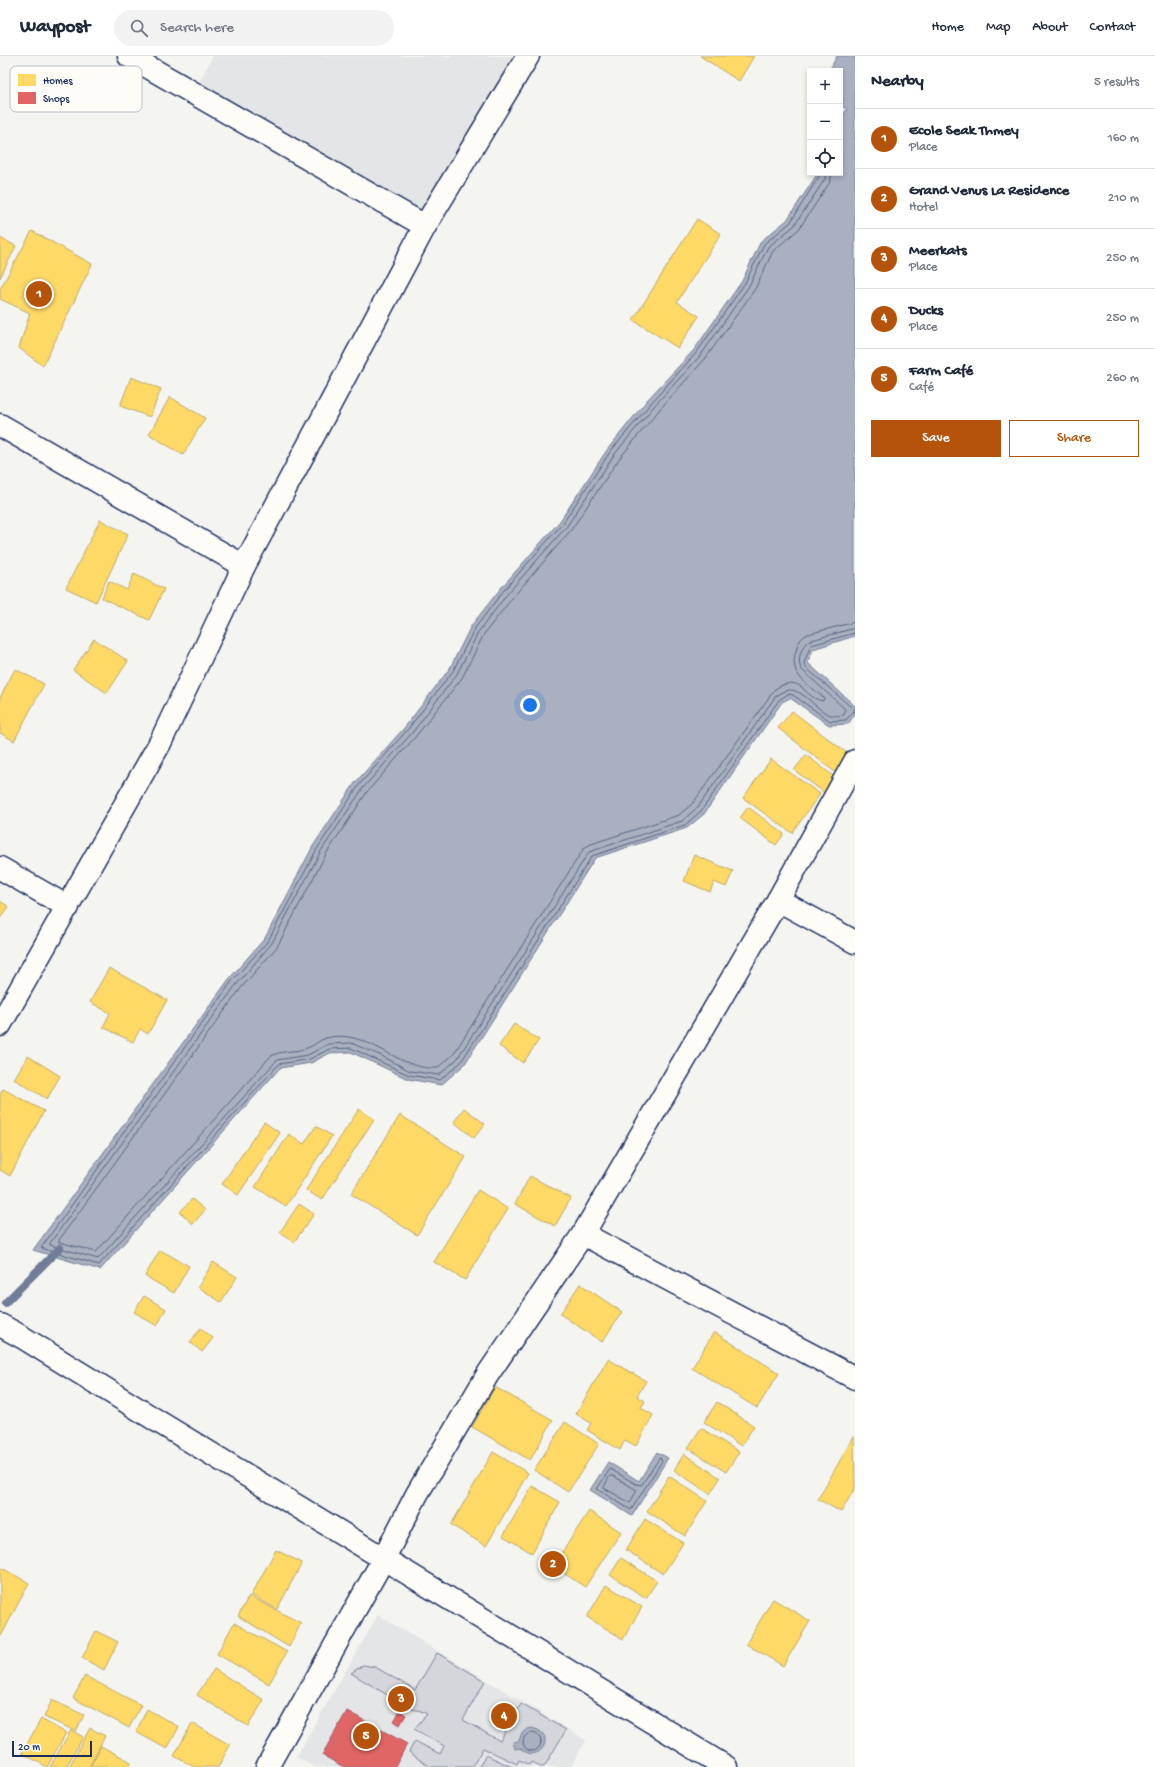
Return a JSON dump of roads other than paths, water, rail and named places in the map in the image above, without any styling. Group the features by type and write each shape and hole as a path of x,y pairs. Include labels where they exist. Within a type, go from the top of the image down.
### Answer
{"street":[{"path":"129,56 425,226"},
{"path":"0,1025 160,743 244,566 425,226 528,56"},
{"path":"0,425 244,566"},
{"path":"267,1767 384,1558 417,1494 488,1374 583,1234 778,900 855,762"},
{"path":"0,868 68,907"},
{"path":"778,900 855,942"},
{"path":"583,1234 855,1378"},
{"path":"0,1325 726,1767"}],"water":[{"path":"837,56 855,56 855,636 813,649 808,663 855,706 855,714 848,724 829,725 790,698 782,702 704,814 687,828 595,858 464,1065 441,1085 408,1079 351,1052 330,1053 311,1063 280,1068 100,1270 33,1250 229,979 265,938 313,846 355,783 405,727 450,668 471,626 501,588 560,521 607,450 648,399 694,350 742,281 761,241 787,220 816,176 843,176 843,116 847,109 843,107 843,68 831,68"},
{"path":"657,1452 668,1458 632,1516 590,1490 608,1462 639,1481"},
{"path":"531,1728 544,1735 544,1747 540,1751 534,1753 527,1753 520,1748 515,1749 513,1742 519,1741 523,1732"}],"waterway":[{"path":"5,1303 60,1248"}],"place":[{"name":"Ecole Seak Thmey","path":"39,294"},
{"name":"Grand Venus La Residence","path":"553,1564"},
{"name":"Meerkats","path":"401,1699"},
{"name":"Ducks","path":"504,1716"},
{"name":"Farm Café","path":"366,1736"}]}
